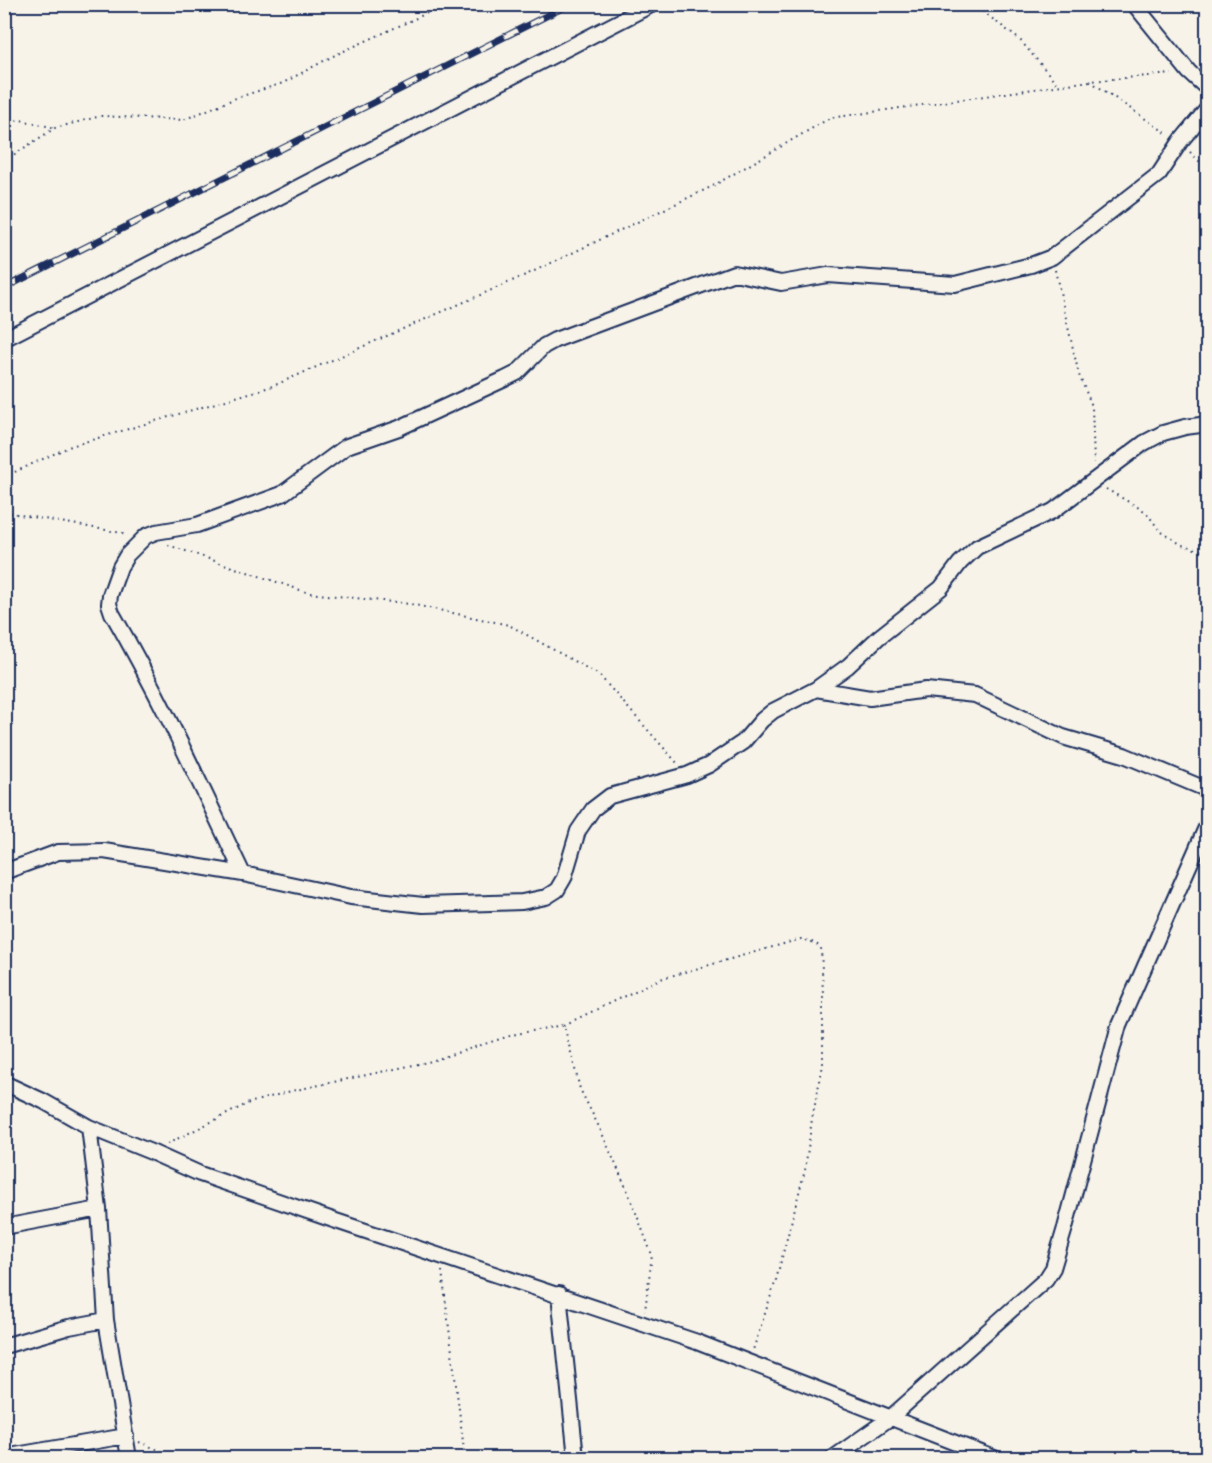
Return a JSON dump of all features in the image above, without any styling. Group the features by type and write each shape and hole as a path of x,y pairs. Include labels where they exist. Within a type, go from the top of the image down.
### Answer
{"street":[{"path":"4,339 653,4"},
{"path":"1134,4 1190,72 1208,89"},
{"path":"243,874 149,677 112,614 110,595 120,567 127,555 146,536 156,532 197,525 265,502 282,494 347,446 399,428 517,373 544,346 555,340 734,273 781,283 828,275 955,284 1031,265 1052,257 1159,174 1180,142 1208,108"},
{"path":"4,872 58,852 104,851 243,874 351,897 423,905 522,902 546,897 557,890 564,878 578,831 593,809 610,796 687,775 709,765 743,742 772,711 833,678 929,599 977,547 1053,511 1144,443 1163,433 1208,424"},
{"path":"816,689 870,698 926,690 975,695 1063,737 1124,755 1208,790"},
{"path":"833,1458 890,1418 1046,1279 1053,1268 1119,1025 1208,823"},
{"path":"4,1083 43,1101 89,1127 200,1174 697,1342 994,1458"},
{"path":"89,1127 99,1209 106,1320 129,1458"},
{"path":"4,1227 99,1209"},
{"path":"559,1294 576,1458"},
{"path":"4,1346 69,1327 106,1320"},
{"path":"13,1457 126,1436"}],"path":[{"path":"4,161 55,128 101,116 183,120 236,98 283,83 333,56 447,4"},
{"path":"973,4 1020,40 1059,86"},
{"path":"4,477 71,446 273,386 528,274 713,186 830,118 1090,81 1190,72"},
{"path":"1090,81 1180,142 1208,170"},
{"path":"4,122 21,120 55,128"},
{"path":"1052,257 1079,375 1092,406 1094,481 1146,512 1160,531 1182,545 1208,553"},
{"path":"4,512 146,536"},
{"path":"168,544 309,593 410,604 509,626 599,675 687,775"},
{"path":"151,1152 249,1103 291,1091 428,1062 508,1036 564,1025 660,979 801,939 810,941 821,947 823,1065 805,1170 776,1280 750,1362"},
{"path":"564,1025 580,1089 623,1181 652,1255 645,1314"},
{"path":"440,1255 465,1458"},
{"path":"126,1436 178,1458"}],"railway":[{"path":"4,288 570,4"}]}
